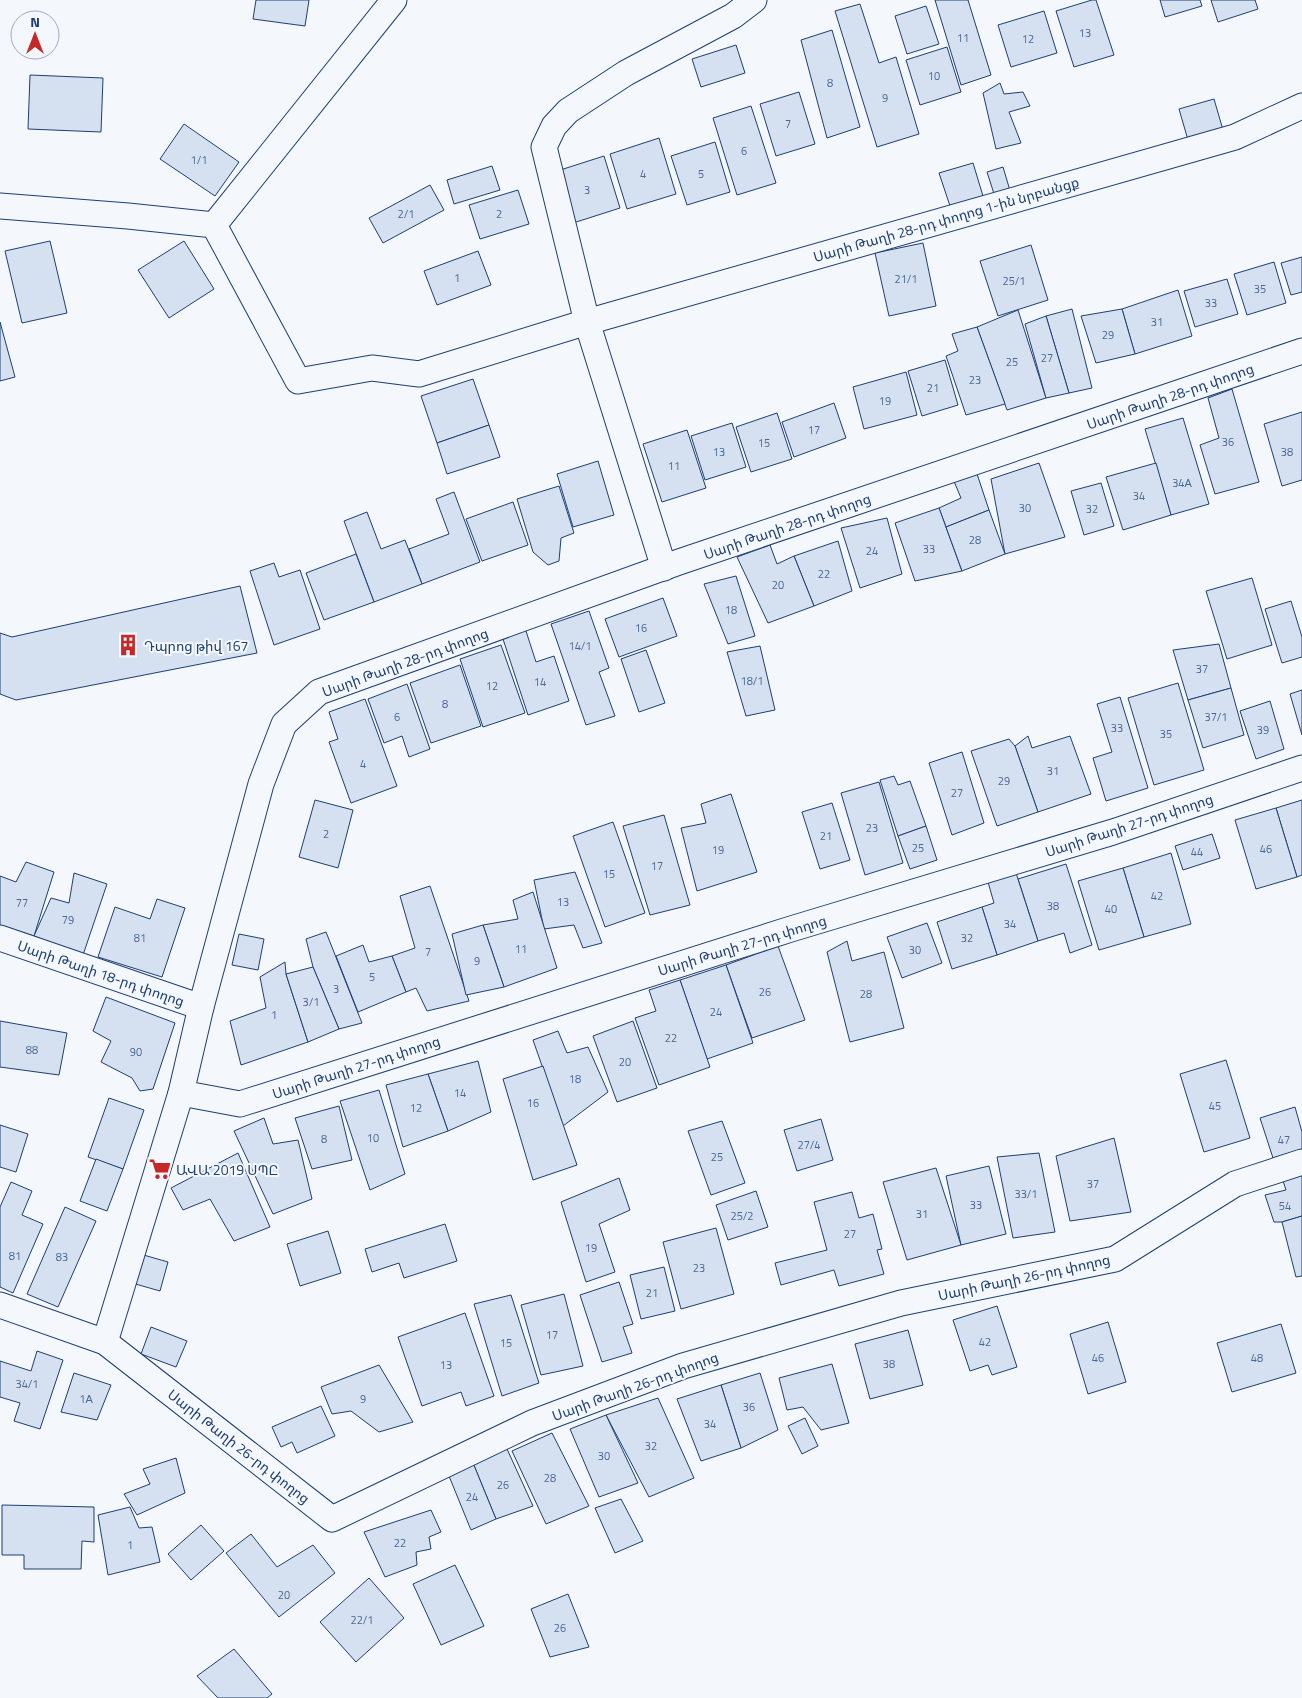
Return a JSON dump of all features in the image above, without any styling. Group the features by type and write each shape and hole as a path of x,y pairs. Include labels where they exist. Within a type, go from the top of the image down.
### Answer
{"street":[{"path":"0,206 214,225 394,0"},
{"path":"664,568 587,322 544,147 554,126 568,111 626,73 733,16 754,0"},
{"name":"Սարի Թաղի 28-րդ փողոց 1-ին նրբանցք","path":"214,225 298,381 372,368 419,374 587,322 1235,137 1302,106"},
{"name":"Սարի Թաղի 28-րդ փողոց","path":"201,1007 261,784 284,724 319,692 664,568 1302,351"},
{"name":"Սարի Թաղի 27-րդ փողոց","path":"181,1092 240,1104 791,929 1113,832 1302,768"},
{"name":"Սարի Թաղի 18-րդ փողոց","path":"0,938 201,1007"},
{"path":"0,1305 105,1342 181,1092 201,1007"},
{"name":"Սարի Թաղի 26-րդ փողոց","path":"105,1342 332,1520 532,1423 683,1366 901,1303 1115,1259 1235,1184 1302,1162"}],"building":[{"path":"256,0 309,0 305,26 253,19"},
{"path":"935,0 968,0 991,75 961,85"},
{"path":"1096,0 1114,55 1074,67 1056,11"},
{"path":"1160,0 1200,0 1202,6 1165,17"},
{"path":"1211,0 1255,0 1258,9 1218,22"},
{"path":"860,4 879,63 896,57 919,134 877,147 835,11"},
{"path":"926,6 939,44 907,54 895,16"},
{"path":"1044,11 1057,53 1011,67 998,25"},
{"path":"832,30 860,127 827,138 801,40"},
{"path":"736,45 745,73 701,87 692,59"},
{"path":"947,47 961,92 920,105 906,60"},
{"path":"30,75 103,78 101,132 28,129"},
{"path":"1000,83 1004,94 1023,92 1030,106 1009,112 1021,143 996,149 983,93"},
{"path":"799,92 815,144 776,156 760,104"},
{"path":"1214,99 1223,130 1188,140 1179,109"},
{"path":"751,106 776,183 737,195 713,118"},
{"path":"184,124 239,162 215,196 160,159"},
{"path":"659,138 676,194 627,209 610,154"},
{"path":"715,142 730,192 687,205 671,156"},
{"path":"604,156 620,208 570,224 554,172"},
{"path":"973,163 983,196 950,206 939,173"},
{"path":"492,166 500,190 454,204 447,180"},
{"path":"1003,167 1011,194 996,200 987,172"},
{"path":"430,185 444,210 383,243 369,218"},
{"path":"518,190 529,224 480,239 469,205"},
{"path":"50,241 67,313 22,323 5,251"},
{"path":"184,241 214,289 169,318 138,270"},
{"path":"923,243 936,306 889,316 875,253"},
{"path":"1031,245 1048,300 998,316 980,261"},
{"path":"478,251 491,285 437,305 424,271"},
{"path":"1302,257 1302,292 1291,295 1281,263"},
{"path":"1274,262 1286,303 1247,315 1234,274"},
{"path":"1227,279 1238,314 1195,327 1184,291"},
{"path":"1178,290 1192,336 1135,354 1122,309"},
{"path":"1072,309 1092,388 1069,393 1046,316"},
{"path":"1122,309 1135,354 1096,363 1081,316"},
{"path":"1018,310 1046,398 1007,410 977,327"},
{"path":"1046,316 1069,393 1046,398 1025,324"},
{"path":"0,322 15,377 0,381"},
{"path":"977,327 1005,404 966,415 946,356 958,351 952,334"},
{"path":"945,360 958,405 922,416 908,371"},
{"path":"906,372 917,415 864,429 853,387"},
{"path":"473,379 489,425 437,443 421,396"},
{"path":"1232,389 1259,482 1215,494 1200,445 1219,438 1208,398"},
{"path":"834,403 846,438 794,457 782,422"},
{"path":"1302,412 1302,480 1282,486 1264,424"},
{"path":"777,413 792,459 751,472 736,427"},
{"path":"1183,418 1209,504 1171,515 1145,429"},
{"path":"732,423 746,467 705,480 691,436"},
{"path":"489,425 500,457 447,474 437,443"},
{"path":"687,430 706,488 662,502 643,444"},
{"path":"598,461 614,515 573,527 557,474"},
{"path":"1039,463 1065,537 1005,554 991,479"},
{"path":"1156,463 1171,515 1123,530 1106,477"},
{"path":"976,471 989,510 946,527 939,508 961,498 953,479"},
{"path":"1101,483 1114,526 1084,535 1071,491"},
{"path":"559,486 574,533 561,538 559,561 548,565 533,552 517,499"},
{"path":"454,492 480,562 422,584 409,549 449,534 436,499"},
{"path":"513,502 528,545 482,561 466,519"},
{"path":"939,508 962,571 915,581 895,523"},
{"path":"989,510 1005,554 962,571 946,527"},
{"path":"367,512 381,549 405,540 422,584 374,602 344,521"},
{"path":"887,518 902,574 860,588 841,528"},
{"path":"838,541 852,591 814,606 794,556"},
{"path":"770,545 777,564 794,556 814,606 768,623 737,557"},
{"path":"356,554 374,602 324,620 306,573"},
{"path":"274,563 279,577 300,570 320,629 274,645 250,571"},
{"path":"736,576 755,636 728,644 704,584"},
{"path":"1252,578 1272,645 1227,659 1206,591"},
{"name":"Դպրոց թիվ 167","path":"240,586 257,653 16,700 0,694 0,633 12,637"},
{"path":"663,598 677,636 619,657 605,619"},
{"path":"1291,601 1302,637 1302,657 1282,663 1265,609"},
{"path":"589,611 609,668 599,672 615,716 586,725 551,624"},
{"path":"525,628 536,662 554,656 569,701 528,715 502,636"},
{"path":"1219,644 1231,688 1188,700 1173,650"},
{"path":"501,645 525,713 483,727 460,659"},
{"path":"760,646 775,710 746,716 727,652"},
{"path":"646,650 665,703 639,712 621,659"},
{"path":"460,665 481,726 431,743 410,683"},
{"path":"1178,683 1204,770 1154,785 1128,698"},
{"path":"407,684 430,749 409,757 402,736 384,743 368,699"},
{"path":"1231,688 1244,735 1203,748 1188,700"},
{"path":"1302,690 1302,735 1290,694"},
{"path":"1120,697 1148,788 1106,801 1093,758 1112,752 1097,704"},
{"path":"365,699 397,786 351,803 329,742 338,739 329,712"},
{"path":"1270,701 1284,749 1256,759 1240,711"},
{"path":"1028,736 1032,748 1070,736 1091,794 1038,812 1015,746"},
{"path":"1009,739 1015,746 1038,812 997,826 971,751"},
{"path":"962,752 984,823 952,835 929,763"},
{"path":"894,776 898,785 910,781 926,826 898,836 880,780"},
{"path":"879,782 903,863 865,875 841,793"},
{"path":"731,794 757,872 697,891 681,828 706,823 701,804"},
{"path":"315,800 353,810 338,868 299,857"},
{"path":"1302,800 1302,875 1297,877 1276,808"},
{"path":"832,803 850,860 820,869 802,812"},
{"path":"1276,808 1297,877 1256,889 1235,820"},
{"path":"664,815 690,905 650,915 623,826"},
{"path":"613,822 645,913 605,927 573,836"},
{"path":"926,826 937,860 910,869 898,836"},
{"path":"1212,834 1220,858 1183,870 1175,846"},
{"path":"1171,853 1191,924 1144,937 1123,868"},
{"path":"26,862 54,872 34,936 0,925 0,876 16,882"},
{"path":"1066,864 1092,945 1070,953 1064,933 1038,941 1018,879"},
{"path":"1123,868 1144,937 1099,950 1078,881"},
{"path":"575,872 602,943 583,948 574,925 544,929 534,880"},
{"path":"74,873 107,884 83,955 34,936 51,898 69,903"},
{"path":"1016,873 1038,941 997,955 982,907 994,903 988,882"},
{"path":"430,886 469,1001 427,1011 416,988 406,992 392,956 415,948 400,896"},
{"path":"533,892 557,968 504,987 483,925 518,919 513,900"},
{"path":"157,899 185,908 162,977 98,957 115,907 150,919"},
{"path":"982,907 997,955 952,969 937,922"},
{"path":"927,923 942,963 902,978 887,937"},
{"path":"483,925 504,987 466,995 452,934"},
{"path":"326,932 362,1023 339,1029 313,967 306,939"},
{"path":"239,934 264,939 258,970 232,965"},
{"path":"847,941 852,961 884,952 904,1028 850,1042 827,952"},
{"path":"363,945 369,962 392,956 406,992 358,1012 336,956"},
{"path":"778,946 805,1020 752,1038 726,965"},
{"path":"285,962 286,974 308,1042 241,1065 230,1021 266,1008 260,977"},
{"path":"726,965 753,1043 707,1059 680,980"},
{"path":"313,967 339,1029 308,1042 286,974"},
{"path":"680,980 710,1067 659,1085 635,1018 656,1011 649,990"},
{"path":"106,997 175,1023 153,1089 140,1091 132,1078 101,1062 111,1041 93,1031"},
{"path":"0,1021 67,1033 59,1075 0,1067"},
{"path":"633,1021 657,1088 617,1102 593,1036"},
{"path":"558,1031 567,1053 588,1047 608,1092 563,1126 533,1040"},
{"path":"1226,1060 1250,1138 1204,1152 1180,1074"},
{"path":"478,1061 491,1112 448,1131 428,1074"},
{"path":"543,1066 577,1165 533,1180 503,1079"},
{"path":"428,1074 448,1131 403,1147 386,1085"},
{"path":"379,1090 405,1174 370,1190 340,1101"},
{"path":"109,1098 144,1110 123,1169 88,1157"},
{"path":"339,1106 352,1160 312,1169 295,1118"},
{"path":"1295,1107 1302,1132 1302,1149 1273,1158 1260,1118"},
{"path":"264,1118 273,1144 298,1140 312,1199 273,1214 234,1131"},
{"path":"821,1119 833,1160 797,1171 784,1130"},
{"path":"722,1121 745,1183 711,1195 688,1131"},
{"path":"0,1125 28,1134 16,1172 0,1167"},
{"path":"1114,1138 1131,1212 1070,1221 1056,1156"},
{"path":"238,1153 270,1227 234,1241 210,1199 183,1210 171,1188"},
{"path":"1039,1153 1055,1232 1013,1238 997,1157"},
{"path":"96,1159 123,1169 107,1211 80,1201"},
{"path":"989,1166 1006,1234 961,1245 946,1176"},
{"path":"936,1168 961,1245 907,1260 883,1182"},
{"path":"1302,1169 1302,1216 1282,1222 1274,1222 1265,1195 1286,1190 1281,1175"},
{"path":"619,1178 630,1210 599,1224 615,1272 586,1282 561,1202"},
{"path":"11,1182 32,1191 22,1215 43,1224 13,1293 0,1287 0,1207"},
{"path":"756,1191 768,1227 728,1240 716,1205"},
{"path":"852,1192 859,1218 873,1214 882,1249 877,1250 884,1274 839,1286 834,1270 781,1285 775,1263 827,1250 814,1202"},
{"path":"65,1207 96,1221 58,1307 27,1294"},
{"path":"1302,1216 1302,1276 1296,1277 1282,1222"},
{"path":"445,1224 457,1261 404,1278 399,1263 372,1272 365,1249"},
{"path":"716,1228 734,1294 681,1309 663,1242"},
{"path":"328,1231 341,1273 300,1286 287,1244"},
{"path":"140,1254 168,1262 160,1291 132,1283"},
{"path":"664,1267 675,1311 641,1319 630,1275"},
{"path":"619,1282 633,1324 623,1327 632,1353 602,1362 580,1295"},
{"path":"564,1294 583,1366 541,1375 521,1305"},
{"path":"511,1295 539,1383 502,1396 474,1304"},
{"path":"997,1306 1017,1367 992,1375 988,1365 970,1371 953,1320"},
{"path":"465,1313 494,1396 466,1406 461,1392 422,1406 398,1337"},
{"path":"1108,1322 1126,1382 1088,1394 1070,1334"},
{"path":"1281,1324 1296,1373 1232,1392 1217,1343"},
{"path":"151,1327 187,1341 176,1367 141,1354"},
{"path":"908,1330 923,1385 870,1399 855,1344"},
{"path":"37,1351 63,1360 40,1429 14,1421 20,1403 0,1397 0,1361 31,1371"},
{"path":"832,1364 849,1423 821,1430 803,1407 787,1410 779,1378"},
{"path":"379,1365 413,1422 379,1432 351,1411 332,1414 321,1387"},
{"path":"74,1373 111,1385 97,1420 61,1412"},
{"path":"760,1373 778,1430 741,1448 721,1385"},
{"path":"721,1385 741,1448 701,1461 677,1399"},
{"path":"658,1398 694,1478 649,1497 606,1415"},
{"path":"321,1406 335,1436 297,1453 292,1442 281,1447 272,1427"},
{"path":"606,1415 638,1483 599,1497 570,1429"},
{"path":"805,1418 818,1446 802,1454 788,1426"},
{"path":"552,1433 589,1506 546,1524 512,1451"},
{"path":"507,1449 533,1506 496,1519 473,1463"},
{"path":"176,1458 185,1493 137,1515 124,1494 150,1484 143,1469"},
{"path":"473,1463 496,1519 471,1530 449,1476"},
{"path":"621,1499 643,1541 615,1553 595,1508"},
{"path":"2,1505 94,1507 94,1542 82,1541 81,1569 24,1569 24,1555 2,1555"},
{"path":"130,1507 139,1528 152,1527 160,1562 108,1575 98,1515"},
{"path":"431,1510 441,1532 429,1537 431,1549 416,1552 417,1565 385,1577 364,1532"},
{"path":"201,1525 224,1551 191,1580 168,1554"},
{"path":"251,1534 277,1567 313,1545 335,1573 279,1617 226,1553"},
{"path":"455,1565 484,1626 441,1645 413,1584"},
{"path":"369,1578 404,1618 356,1662 320,1622"},
{"path":"568,1594 589,1647 550,1657 531,1609"},
{"path":"234,1649 272,1694 267,1698 218,1698 197,1676"}],"place":[{"name":"Դպրոց թիվ 167","path":"128,645"},
{"name":"ԱՎԱ 2019 ՍՊԸ","path":"160,1169"}]}
